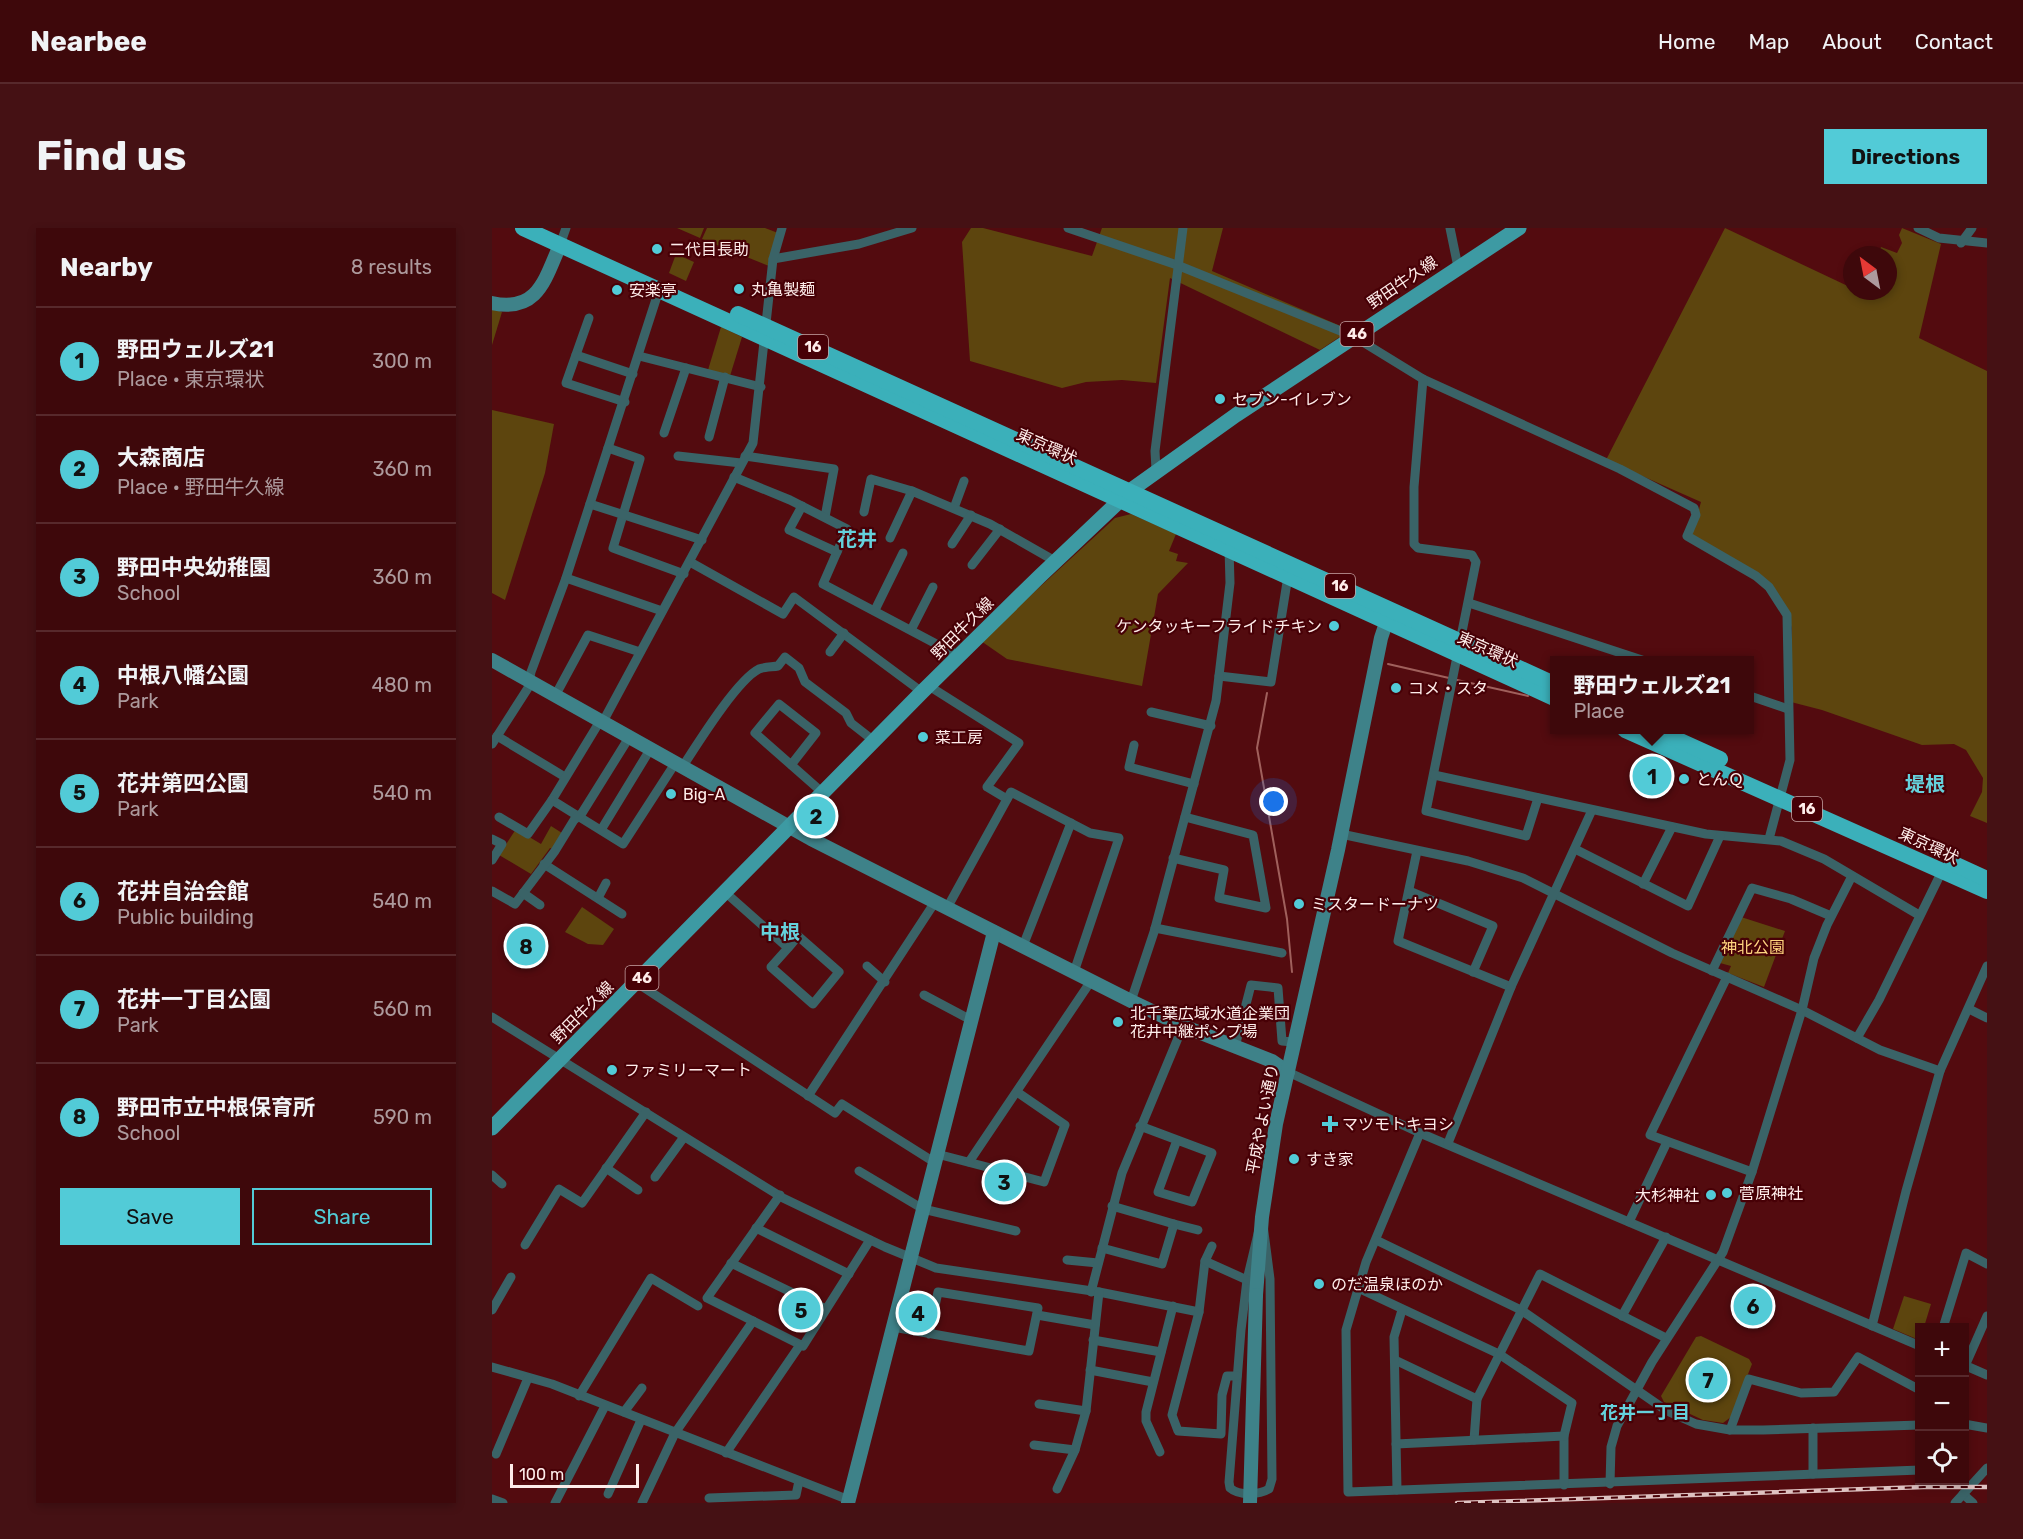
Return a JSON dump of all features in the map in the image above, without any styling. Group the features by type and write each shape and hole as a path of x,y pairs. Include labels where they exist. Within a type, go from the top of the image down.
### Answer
{"highway":[{"name":"東京環状","path":"523,228 563,236 766,332 1389,615 1550,696"},
{"name":"東京環状","path":"548,228 659,290 766,332"},
{"name":"東京環状","path":"1126,495 1288,576 1389,615"},
{"name":"東京環状","path":"1460,649 1550,683"},
{"name":"東京環状","path":"1637,734 1782,792 1987,879"},
{"name":"東京環状","path":"1666,734 1942,871 1987,891"}],"main road":[{"name":"野田牛久線","path":"492,1128 959,656 1126,495 1156,470 1353,336 1519,228"}],"street":[{"path":"500,817 528,834 552,800 601,721 684,574 753,443 761,387 773,259 782,228"},
{"path":"773,259 859,244 912,228"},
{"path":"1068,228 1177,265 1353,336 1423,379 1620,469 1694,508 1696,515 1687,536 1756,576 1769,587 1787,615 1790,760 1769,839"},
{"path":"1156,470 1155,451 1183,228"},
{"path":"1450,228 1458,267"},
{"path":"1918,228 1939,238 1961,243 1987,243"},
{"path":"1961,243 1972,228"},
{"path":"492,303 512,304 534,297 540,291 563,236"},
{"path":"565,777 494,740 530,681 625,402 659,290"},
{"path":"589,318 566,383 625,402"},
{"path":"576,355 633,374"},
{"path":"639,356 761,387"},
{"path":"664,433 686,368"},
{"path":"709,437 724,376"},
{"path":"1423,379 1414,487 1414,544 1418,548 1472,555 1476,562 1426,811 1526,836 1538,798"},
{"path":"608,448 640,459 613,548 684,574"},
{"path":"678,456 834,469 825,517"},
{"path":"734,477 802,506 847,529 823,584 959,656"},
{"path":"864,512 871,479 912,491 971,515 1055,561"},
{"path":"954,508 964,481"},
{"path":"890,538 912,491"},
{"path":"590,504 702,540"},
{"path":"802,506 789,530 837,552"},
{"path":"952,544 971,515"},
{"path":"972,565 1000,529"},
{"path":"1131,1001 1155,928 1210,726 1219,676 1230,583 1229,548"},
{"path":"875,610 903,553"},
{"path":"690,562 783,614 794,597 926,689 1019,743 987,788 1007,799"},
{"path":"1219,676 1271,681 1288,576"},
{"path":"566,578 663,611"},
{"path":"911,630 933,587"},
{"path":"1469,603 1630,656"},
{"name":"平成やよい通り","path":"1250,1503 1256,1295 1262,1217 1271,1149 1389,615"},
{"path":"830,652 844,633"},
{"path":"555,696 588,635 640,652"},
{"path":"552,800 623,844 680,764 743,683 759,669 778,666 785,657 799,668 805,682 846,713 851,723 874,741"},
{"path":"492,660 791,827 1182,1026 1272,1061 1288,1072 1420,1133 1915,1344"},
{"path":"1754,698 1788,709"},
{"path":"791,765 816,733 782,700 755,733 791,765 823,793"},
{"path":"1151,711 1210,726"},
{"path":"492,891 515,904 577,817 630,736"},
{"path":"1134,745 1129,767 1194,784"},
{"path":"601,830 651,748"},
{"path":"1434,775 1672,827 1720,836 1769,839 1802,848 1919,915"},
{"path":"808,1096 885,982 941,905 1011,792 1090,834 1119,838 1074,972"},
{"path":"1448,1143 1511,987 1592,810"},
{"path":"1173,858 1224,870 1219,898 1266,908 1253,835 1185,817"},
{"path":"1023,946 1071,823"},
{"path":"1644,884 1672,827"},
{"path":"1341,834 1500,869 1555,893 1712,971 1802,1010 1880,1050 1940,1071"},
{"path":"1575,849 1688,906 1720,836"},
{"path":"492,839 502,844 492,860"},
{"path":"1417,851 1398,941 1511,987"},
{"path":"544,864 622,914"},
{"path":"1857,1038 1879,1000 1942,871"},
{"path":"1610,1484 1614,1434 1666,1338 1723,1251 1752,1172 1802,1010 1814,958 1831,916 1852,876"},
{"path":"598,898 606,883"},
{"path":"1712,971 1752,888 1791,899 1831,916"},
{"path":"1409,891 1493,926 1473,972"},
{"path":"523,893 540,905"},
{"path":"726,893 788,948"},
{"path":"1155,928 1282,953"},
{"path":"492,1367 528,1377 624,1412 849,1502 994,932"},
{"path":"798,936 839,972 813,1004 771,967 788,948 798,936"},
{"path":"867,966 885,982"},
{"path":"1872,1326 1940,1071 1986,971"},
{"path":"1727,977 1650,1135 1752,1172"},
{"path":"969,1162 1091,981"},
{"path":"637,983 835,1113 842,1104 936,1158 969,1162 1044,1182 1065,1125 1017,1092"},
{"path":"1235,1047 1251,985 1278,988 1282,1041 1293,1042"},
{"path":"924,995 971,1020"},
{"path":"1969,1009 1987,1018"},
{"path":"492,1017 553,1055 562,1058 684,1137 780,1195 910,1258 936,1268 1095,1292 1199,1312"},
{"path":"1057,1489 1074,1450 1086,1411 1095,1325 1098,1263 1112,1206 1140,1126 1182,1026"},
{"path":"525,1245 559,1189 582,1203 646,1112"},
{"path":"1140,1126 1212,1153 1192,1202 1158,1192 1177,1140"},
{"path":"1420,1133 1376,1240 1358,1288 1346,1330 1348,1492 1610,1484 1915,1470"},
{"path":"655,1177 684,1137"},
{"path":"1629,1222 1667,1142"},
{"path":"606,1168 638,1190"},
{"path":"859,1171 923,1209 1016,1231"},
{"path":"492,1175 502,1184"},
{"path":"780,1195 707,1298 800,1345"},
{"path":"1112,1206 1198,1230"},
{"path":"1262,1217 1270,1279 1272,1479 1269,1489 1264,1492 1238,1493 1230,1488 1237,1376 1247,1280 1262,1217"},
{"path":"1102,1248 1162,1264 1174,1224"},
{"path":"756,1228 849,1274"},
{"path":"1623,1316 1666,1238"},
{"path":"726,1453 800,1345 803,1346 870,1240"},
{"path":"1376,1240 1521,1310 1680,1418 1713,1428 1730,1430 1915,1425"},
{"path":"1212,1246 1205,1261 1199,1312 1172,1415 1178,1431 1221,1434 1222,1395 1227,1376 1237,1376"},
{"path":"1945,1323 1966,1253 1987,1264"},
{"path":"1068,1260 1098,1263"},
{"path":"1205,1261 1247,1280"},
{"path":"731,1263 826,1309"},
{"path":"1474,1440 1477,1399 1540,1274 1666,1338"},
{"path":"492,1310 511,1277"},
{"path":"579,1396 651,1278 698,1306"},
{"path":"1358,1288 1499,1354 1572,1403 1564,1436 1564,1485"},
{"path":"893,1327 929,1334 1029,1351 1038,1308 938,1292 929,1334"},
{"path":"1160,1452 1146,1421 1146,1412 1173,1306"},
{"path":"1397,1490 1394,1337 1402,1310"},
{"path":"1036,1316 1095,1325"},
{"path":"1969,1357 1987,1316"},
{"path":"642,1503 675,1433 753,1321"},
{"path":"1093,1340 1161,1352"},
{"path":"1730,1430 1750,1377 1802,1393 1834,1392 1858,1357 1915,1387"},
{"path":"1395,1360 1477,1399"},
{"path":"1969,1368 1987,1375"},
{"path":"1090,1370 1153,1382"},
{"path":"496,1454 528,1377"},
{"path":"624,1412 642,1388"},
{"path":"1039,1404 1086,1411"},
{"path":"555,1503 605,1406"},
{"path":"608,1494 641,1420"},
{"path":"1969,1425 1987,1428"},
{"path":"1813,1428 1813,1474"},
{"path":"1396,1444 1564,1436"},
{"path":"1034,1445 1074,1450"},
{"path":"1955,1503 1987,1468"},
{"path":"709,1498 796,1495 799,1481"},
{"path":"1963,1494 1973,1503"},
{"path":"492,1499 503,1503"}],"green space":[{"path":"677,228 704,228 700,238"},
{"path":"707,228 765,228 778,233 769,266 702,239"},
{"path":"971,228 983,228 1092,256 1102,228 1223,228 1212,271 1350,330 1320,350 1170,278 1156,383 1122,380 1086,382 1062,388 970,361 962,242"},
{"path":"1725,228 1843,284 1843,300 1897,300 1897,253 1902,243 1899,235 1902,228 1941,244 1919,338 1987,371 1987,823 1970,816 1982,792 1983,778 1966,750 1954,744 1922,745 1822,710 1791,702 1792,628 1780,597 1692,535 1701,502 1606,460"},
{"path":"676,254 694,262 686,281 669,273"},
{"path":"492,309 502,312 492,345"},
{"path":"721,327 742,337 730,376 708,370"},
{"path":"492,410 554,424 545,473 505,600 492,593"},
{"path":"1131,514 1176,534 1169,551 1178,554 1176,561 1188,563 1158,594 1142,686 1007,659 981,641 1115,518"},
{"path":"551,826 562,833 553,849 550,848 531,874 499,855 516,829 541,844"},
{"path":"582,907 614,929 603,945 588,944 565,932"},
{"name":"神北公園","path":"1741,917 1785,931 1764,987 1728,973 1731,966 1720,963"},
{"path":"789,1295 819,1309 820,1313 813,1324 782,1310"},
{"path":"1904,1296 1931,1304 1925,1323 1915,1323 1915,1338 1893,1329"},
{"path":"909,1297 932,1302 928,1326 902,1325"},
{"path":"1701,1336 1749,1359 1752,1364 1731,1417 1723,1423 1703,1420 1664,1402 1661,1396 1696,1337"}],"waterway":[{"path":"1388,664 1449,678"},
{"path":"1457,680 1528,696"},
{"path":"1267,693 1257,748 1287,919 1292,972"}],"railway":[{"path":"1457,1503 1924,1487 1987,1487"}],"place":[{"name":"二代目長助","path":"657,249"},
{"name":"丸亀製麺","path":"739,289"},
{"name":"安楽亭","path":"617,290"},
{"name":"セブン-イレブン","path":"1220,399"},
{"name":"ケンタッキーフライドチキン","path":"1334,626"},
{"name":"コメ・スタ","path":"1396,688"},
{"name":"菜工房","path":"923,737"},
{"name":"野田ウェルズ21","path":"1652,776"},
{"name":"とんＱ","path":"1684,779"},
{"name":"Big-A","path":"671,794"},
{"name":"大森商店","path":"816,816"},
{"name":"ミスタードーナツ","path":"1299,904"},
{"name":"野田市立中根保育所","path":"526,946"},
{"name":"北千葉広域水道企業団 花井中継ポンプ場","path":"1118,1022"},
{"name":"ファミリーマート","path":"612,1070"},
{"name":"マツモトキヨシ","path":"1330,1124"},
{"name":"すき家","path":"1294,1159"},
{"name":"野田中央幼稚園","path":"1004,1182"},
{"name":"菅原神社","path":"1727,1193"},
{"name":"大杉神社","path":"1711,1195"},
{"name":"のだ温泉ほのか","path":"1319,1284"},
{"name":"花井自治会館","path":"1753,1306"},
{"name":"花井第四公園","path":"801,1310"},
{"name":"中根八幡公園","path":"918,1313"},
{"name":"花井一丁目公園","path":"1708,1380"}],"district":[{"name":"花井","path":"857,539"},
{"name":"堤根","path":"1925,784"},
{"name":"中根","path":"780,932"},
{"name":"花井一丁目","path":"1645,1413"}]}
